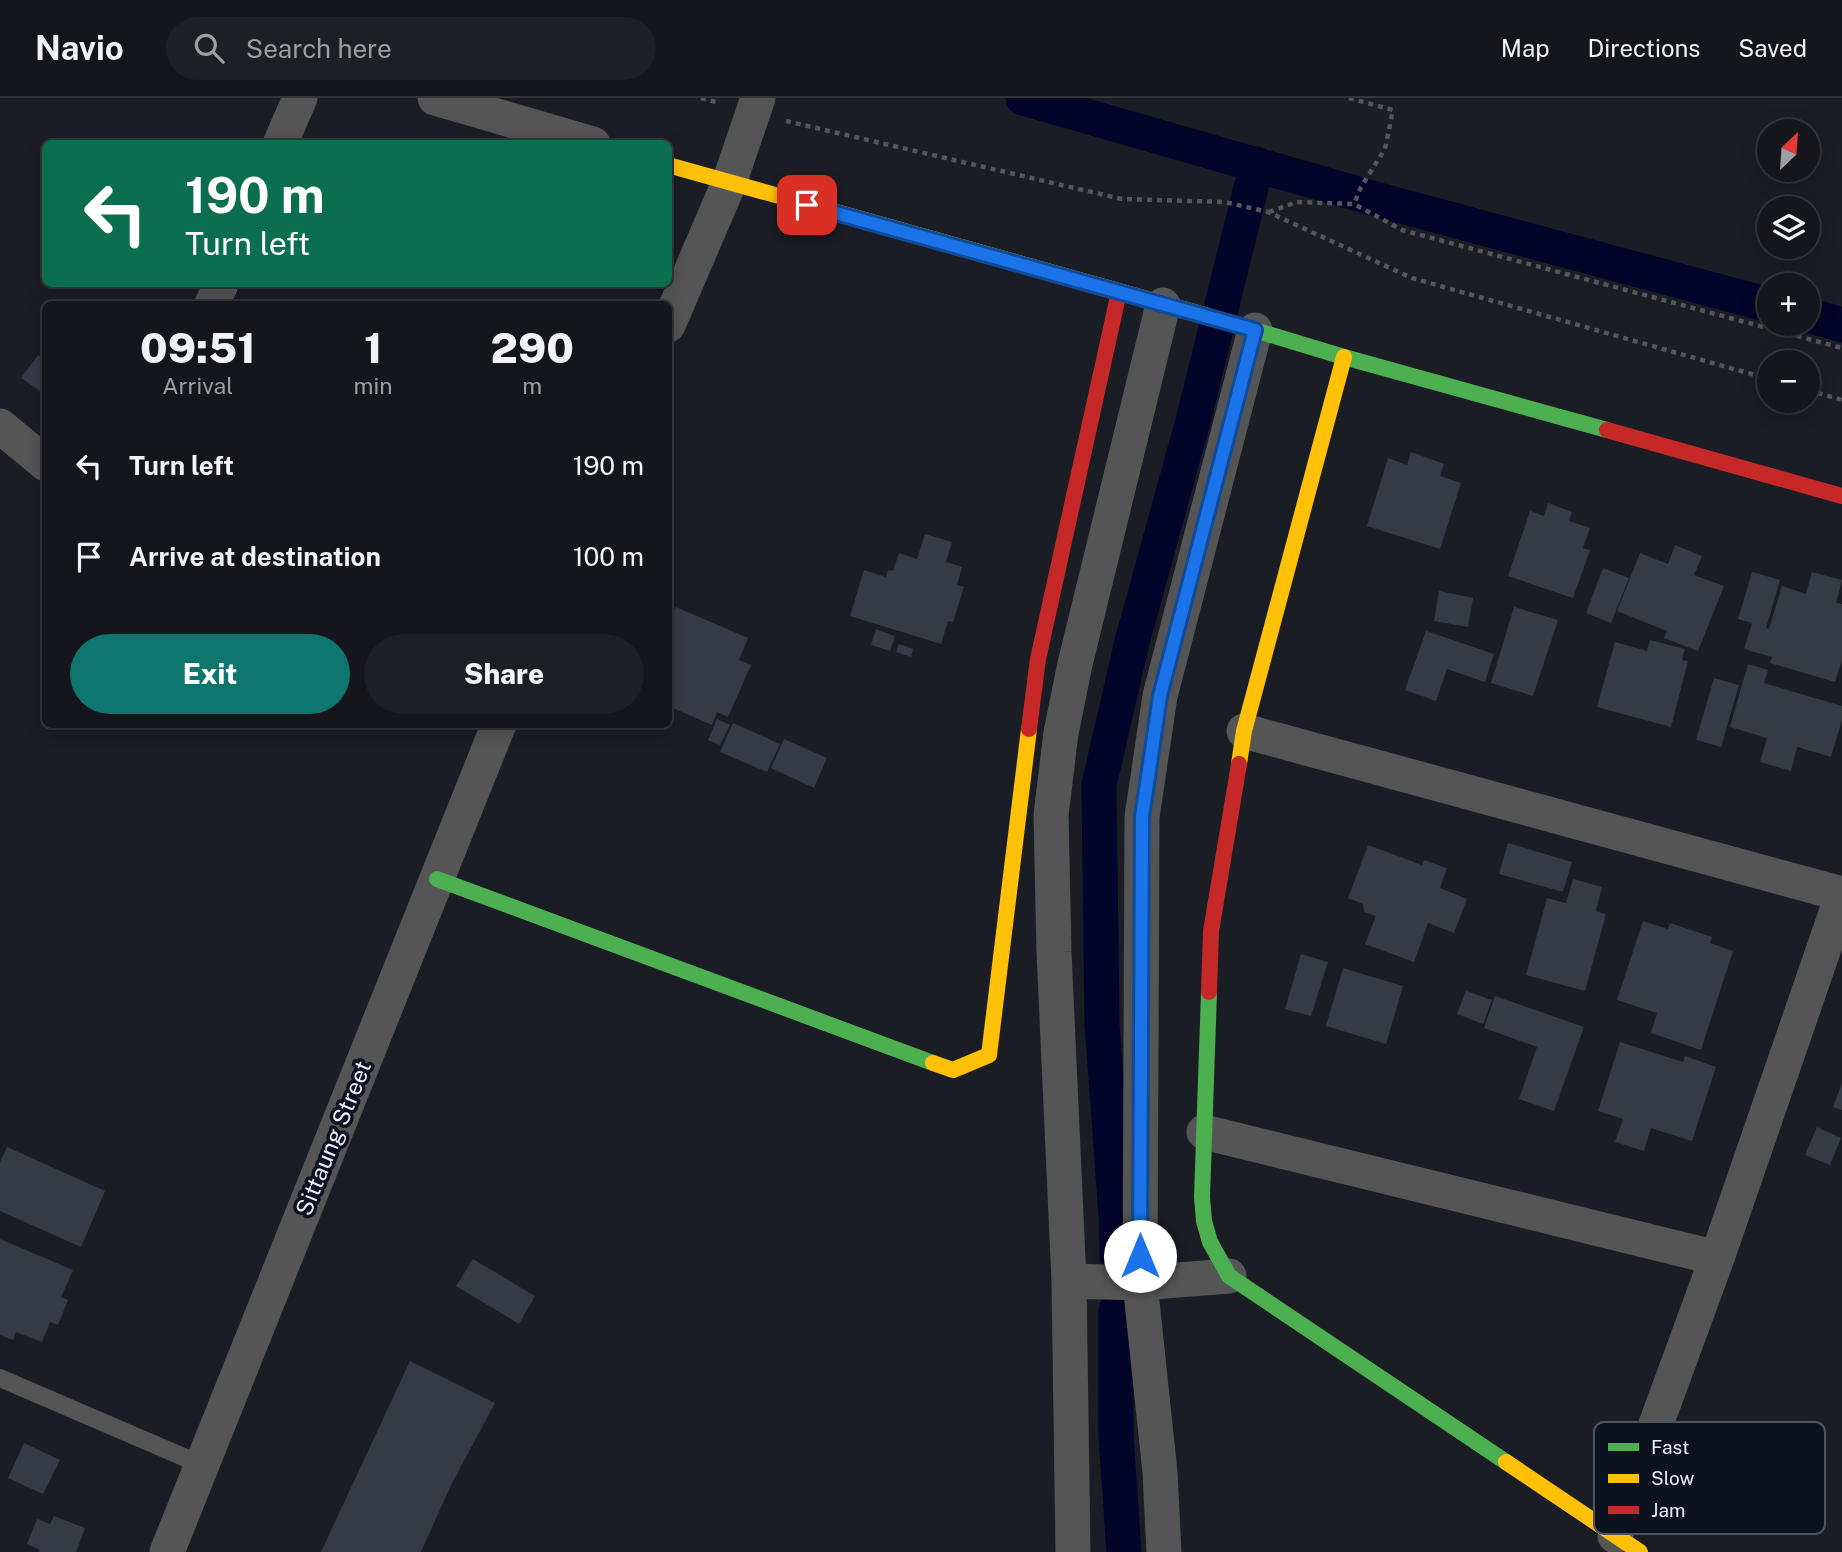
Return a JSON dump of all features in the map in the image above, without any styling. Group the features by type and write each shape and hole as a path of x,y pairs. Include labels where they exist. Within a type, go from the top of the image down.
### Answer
{"street":[{"path":"283,140 300,98"},
{"path":"435,98 579,140"},
{"path":"672,316 729,183 756,105"},
{"path":"672,166 1842,496"},
{"path":"437,879 953,1070 989,1055 1038,659 1119,292"},
{"path":"1073,1552 1069,1281 1054,952 1051,815 1061,733 1075,664 1178,308"},
{"path":"1164,1552 1160,1472 1140,1283 1142,817 1160,696 1246,327"},
{"path":"1344,357 1244,731 1211,931 1202,1208 1207,1237 1229,1276 1594,1522"},
{"path":"0,426 42,461"},
{"name":"Sittaung Street","path":"167,1552 497,728"},
{"path":"1244,731 1842,895 1717,1258 1665,1422"},
{"path":"1204,1132 1717,1258"},
{"path":"1069,1281 1140,1283 1229,1276"},
{"path":"1612,1534 1627,1544"}],"lane":[{"path":"0,1378 202,1465"}],"path":[{"path":"701,98 756,105 801,125 1122,199 1225,202 1268,212 1412,278 1757,376"},
{"path":"1349,98 1393,110 1385,149 1361,187 1354,204"},
{"path":"1268,212 1297,202 1354,204 1402,230 1842,348"},
{"path":"1820,394 1842,400"}],"building":[{"path":"38,355 42,358 42,392 21,378"},
{"path":"1411,452 1444,464 1440,476 1461,483 1440,549 1367,526 1388,458 1407,465"},
{"path":"1548,503 1572,512 1569,521 1590,528 1583,548 1590,550 1573,598 1508,576 1530,511 1544,516"},
{"path":"925,534 952,542 946,562 962,567 957,585 964,587 953,622 948,621 941,644 850,616 864,570 886,577 888,570 893,571 899,553 917,559"},
{"path":"1675,545 1702,556 1694,575 1724,586 1698,651 1664,638 1667,631 1617,611 1640,553 1668,564"},
{"path":"1603,568 1629,578 1611,623 1586,613"},
{"path":"1752,572 1780,580 1766,628 1769,629 1782,586 1806,594 1812,572 1842,580 1836,603 1842,604 1842,660 1835,682 1770,663 1772,657 1744,649 1752,623 1738,619"},
{"path":"1439,591 1473,598 1468,627 1434,621"},
{"path":"676,607 748,638 739,660 751,665 728,717 717,712 712,725 672,708 672,615"},
{"path":"1514,607 1558,620 1533,696 1491,683"},
{"path":"876,629 895,636 890,651 871,645"},
{"path":"1426,631 1494,654 1485,682 1447,669 1436,701 1405,690"},
{"path":"1650,640 1685,649 1682,660 1688,661 1671,727 1597,707 1615,642 1647,651"},
{"path":"899,644 913,649 911,657 896,652"},
{"path":"1748,664 1768,670 1764,683 1842,706 1842,720 1831,757 1797,747 1791,771 1760,762 1767,738 1730,727"},
{"path":"1714,678 1739,685 1721,747 1696,740"},
{"path":"717,719 730,725 720,745 708,740"},
{"path":"733,723 780,744 767,772 720,752"},
{"path":"784,739 827,758 814,788 771,768"},
{"path":"1508,843 1572,862 1563,892 1499,874"},
{"path":"1368,845 1422,865 1424,860 1447,868 1440,888 1467,899 1454,933 1428,923 1414,962 1365,944 1376,916 1364,912 1363,904 1348,898"},
{"path":"1573,879 1602,887 1596,911 1606,914 1585,991 1526,975 1547,898 1566,903"},
{"path":"1643,921 1668,929 1670,923 1712,937 1710,943 1733,951 1701,1050 1651,1033 1657,1013 1617,1000"},
{"path":"1301,954 1328,962 1311,1016 1285,1009"},
{"path":"1343,968 1403,986 1386,1044 1326,1026"},
{"path":"1466,991 1492,1000 1483,1024 1457,1014"},
{"path":"1495,996 1584,1027 1554,1111 1519,1099 1537,1047 1484,1028"},
{"path":"1620,1042 1683,1062 1685,1056 1716,1067 1692,1141 1651,1128 1644,1151 1615,1142 1623,1119 1598,1111"},
{"path":"1842,1083 1842,1110 1833,1107"},
{"path":"1817,1127 1841,1138 1830,1165 1805,1155"},
{"path":"7,1147 105,1191 81,1247 0,1211 0,1162"},
{"path":"0,1239 73,1270 61,1297 68,1300 58,1325 50,1322 42,1342 16,1332 13,1340 0,1335"},
{"path":"473,1259 535,1296 519,1324 456,1286"},
{"path":"410,1361 495,1403 451,1485 421,1552 321,1552"},
{"path":"24,1443 60,1460 43,1494 8,1478"},
{"path":"54,1516 85,1528 76,1552 39,1552 40,1550 27,1544 37,1519 50,1524"}],"waterway":[{"path":"1023,98 1379,200 1757,302"},
{"path":"1117,1256 1102,1024 1099,785 1132,642 1193,421 1257,164"},
{"path":"1820,319 1842,325"},
{"path":"1116,1310 1116,1435 1124,1552"}],"traffic: fast":[{"path":"1208,316 1607,430"},
{"path":"437,879 933,1063"},
{"path":"1209,992 1202,1197 1204,1221 1210,1242 1229,1276 1506,1462"}],"traffic: slow":[{"path":"672,166 1208,316"},
{"path":"1239,764 1244,731 1344,357"},
{"path":"933,1063 953,1070 989,1055 1029,729"},
{"path":"1506,1462 1594,1521"},
{"path":"1613,1534 1640,1552"}],"traffic: jam":[{"path":"1029,729 1038,659 1119,292"},
{"path":"1607,430 1842,496"},
{"path":"1209,992 1211,931 1239,764"}],"route":[{"path":"807,205 1255,330 1160,696 1142,817 1140,1256"}]}
